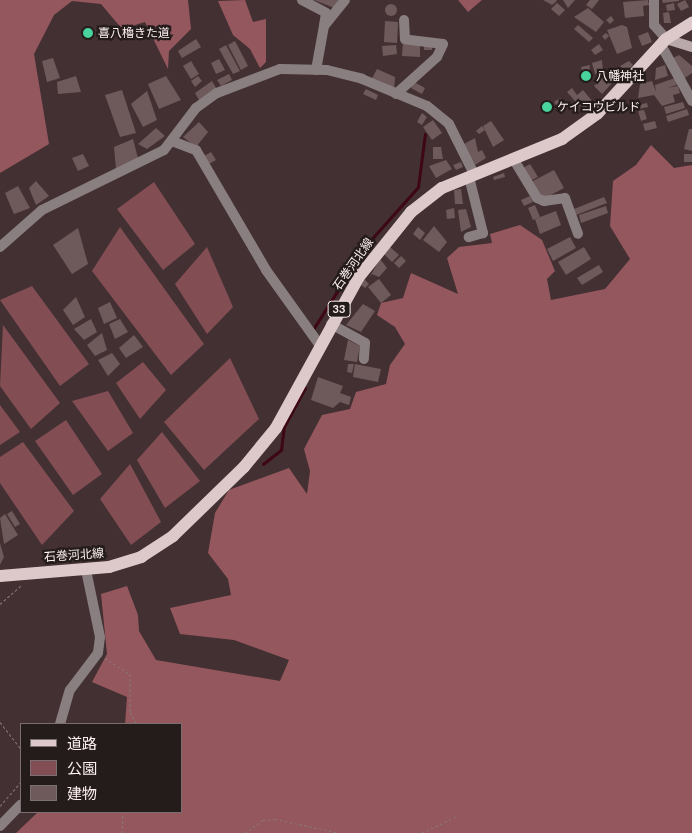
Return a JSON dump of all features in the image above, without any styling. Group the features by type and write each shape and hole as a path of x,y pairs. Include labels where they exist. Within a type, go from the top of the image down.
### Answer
{"main road":[{"name":"石巻河北線","path":"0,576 38,571 86,570 141,558 197,515 276,428 319,344 358,278 411,212 442,188 562,139 598,113 664,42 692,23"}],"street":[{"path":"302,0 326,13 316,70"},
{"path":"324,26 345,0"},
{"path":"654,0 654,25 692,101"},
{"path":"396,94 437,57 443,44 405,39 404,20"},
{"path":"664,42 692,47"},
{"path":"0,247 42,210 147,161 172,141 196,108 217,93 280,69 316,70 362,79 427,106 449,124 472,175 483,233 469,237"},
{"path":"172,141 196,150 266,270 319,344"},
{"path":"514,160 538,198 544,201 565,198 578,234"},
{"path":"331,324 365,343 364,359"},
{"path":"60,723 70,690 98,653 100,637 86,570"},
{"path":"0,826 20,805"}],"path":[{"path":"0,604 38,571"},
{"path":"98,653 130,674 130,712 136,723"},
{"path":"0,722 20,748"},
{"path":"0,806 20,783"},
{"path":"122,833 123,813"},
{"path":"422,833 459,815"},
{"path":"245,833 263,820 275,818 340,833"}],"green space":[{"path":"154,182 195,244 163,270 117,209"},
{"path":"120,227 204,344 171,375 92,271"},
{"path":"207,247 233,307 207,334 175,284"},
{"path":"32,286 89,364 60,386 0,300"},
{"path":"3,325 60,403 31,429 0,386"},
{"path":"230,358 259,419 204,470 164,422"},
{"path":"143,362 166,390 140,419 116,383"},
{"path":"108,391 133,433 108,451 72,401"},
{"path":"0,405 20,432 0,445"},
{"path":"66,420 102,474 73,495 35,441"},
{"path":"162,432 200,481 165,508 137,460"},
{"path":"23,442 74,511 42,545 0,483 0,457"},
{"path":"130,464 161,522 131,545 100,499"}],"shaded area":[{"path":"0,0 188,0 191,29 169,51 168,69 145,22 122,29 101,4 72,1 54,15 34,54 49,144 0,173"},
{"path":"245,0 253,22 266,19 266,62 260,68 250,49 233,35 218,1"},
{"path":"458,0 482,0 468,12"},
{"path":"651,145 674,168 692,165 692,833 16,833 37,813 182,813 182,723 125,723 127,697 92,682 107,654 101,594 127,586 138,615 139,631 156,660 280,681 289,660 234,640 180,634 170,608 231,595 228,579 208,553 215,513 229,490 289,468 307,494 310,471 304,449 322,415 350,409 356,392 386,384 390,365 405,344 395,327 377,315 381,303 403,298 411,273 458,294 447,258 459,247 492,243 490,234 520,225 542,240 555,271 547,279 551,300 605,289 630,259 610,226 613,181 636,165"}],"building":[{"path":"314,0 338,0 340,1 337,9"},
{"path":"543,0 556,0 557,1 552,5"},
{"path":"563,0 575,0 568,8"},
{"path":"590,0 599,0 592,9 586,5"},
{"path":"648,0 649,5 643,6 644,16 625,18 623,2"},
{"path":"662,0 679,0 679,1 663,3"},
{"path":"685,0 689,7 681,11 677,4"},
{"path":"557,3 565,10 559,16 551,9"},
{"path":"674,3 675,10 667,11 666,5"},
{"path":"389,4 393,4 397,10 393,16 389,16 385,12 385,8"},
{"path":"588,8 604,22 596,32 574,17"},
{"path":"669,12 671,23 664,23 663,13"},
{"path":"611,16 614,20 610,24 606,20"},
{"path":"385,21 398,22 397,43 384,42"},
{"path":"578,25 593,38 589,42 574,29"},
{"path":"622,25 627,27 632,48 617,54 607,30"},
{"path":"648,32 652,42 642,46 638,36"},
{"path":"606,33 609,36 605,40 602,36"},
{"path":"196,39 201,47 182,58 178,51"},
{"path":"235,41 248,66 241,70 228,45"},
{"path":"403,42 420,43 420,57 402,56"},
{"path":"424,43 432,44 432,50 424,50"},
{"path":"599,44 603,50 595,55 591,50"},
{"path":"226,45 240,71 233,74 219,49"},
{"path":"396,45 397,54 383,56 382,46"},
{"path":"679,55 692,66 692,73 682,80 673,58"},
{"path":"53,58 60,78 47,82 42,61"},
{"path":"219,59 225,70 216,74 211,63"},
{"path":"602,60 603,72 595,74 592,63"},
{"path":"191,61 199,74 191,79 183,66"},
{"path":"629,61 633,65 626,72 620,66"},
{"path":"590,65 589,72 583,74 581,67"},
{"path":"665,65 668,76 655,80 656,68"},
{"path":"377,69 395,77 394,91 371,80"},
{"path":"229,74 232,80 221,86 217,80"},
{"path":"606,74 614,81 602,94 594,86"},
{"path":"76,76 81,92 58,94 57,82"},
{"path":"166,76 181,100 159,109 148,84"},
{"path":"198,76 202,81 195,87 191,81"},
{"path":"675,78 677,85 667,88 678,86 680,93 673,95 675,102 662,106 654,95 638,98 640,84 652,81 656,92 655,85"},
{"path":"212,81 216,88 199,100 195,93"},
{"path":"414,82 425,88 422,94 411,88"},
{"path":"572,88 577,95 583,90 593,102 583,110 567,92"},
{"path":"366,89 378,95 376,100 363,94"},
{"path":"122,90 136,133 120,137 105,95"},
{"path":"147,91 157,120 143,127 131,104"},
{"path":"560,98 566,106 560,110 554,102"},
{"path":"683,102 685,108 666,114 664,107"},
{"path":"647,103 648,107 638,109 637,105"},
{"path":"687,109 689,115 668,122 666,116"},
{"path":"644,110 647,119 641,121 638,111"},
{"path":"422,113 427,117 422,125 417,122"},
{"path":"433,120 442,133 432,140 423,127"},
{"path":"491,121 504,140 493,147 483,126"},
{"path":"655,121 657,128 645,131 643,124"},
{"path":"199,122 208,132 196,147 183,137"},
{"path":"482,126 485,130 479,134 476,131"},
{"path":"156,128 165,136 147,149 138,144"},
{"path":"689,129 692,129 692,151 684,149"},
{"path":"475,138 478,152 482,150 486,158 475,165 464,144"},
{"path":"133,139 138,158 116,169 114,147"},
{"path":"433,147 441,147 443,159 433,159"},
{"path":"211,152 216,160 209,164 204,156"},
{"path":"83,154 89,166 78,171 72,158"},
{"path":"684,154 692,154 692,162 684,162"},
{"path":"446,160 452,169 436,178 429,166"},
{"path":"461,162 463,167 456,170 453,165"},
{"path":"530,164 538,177 530,181 523,168"},
{"path":"554,170 564,188 547,197 537,194 531,182"},
{"path":"504,173 505,177 494,180 493,177"},
{"path":"36,181 49,196 36,205 29,188"},
{"path":"18,186 30,208 14,214 5,193"},
{"path":"461,189 463,204 455,204 454,190"},
{"path":"530,196 533,202 524,206 521,200"},
{"path":"604,197 607,203 576,215 574,209"},
{"path":"535,205 540,217 533,220 528,208"},
{"path":"606,206 608,213 581,223 579,215"},
{"path":"454,208 455,218 447,219 446,210"},
{"path":"466,209 471,227 461,232 458,210"},
{"path":"556,211 561,225 540,234 535,219"},
{"path":"434,226 447,242 439,252 423,240"},
{"path":"418,227 425,233 420,240 413,234"},
{"path":"78,228 88,264 72,274 53,245"},
{"path":"570,237 576,248 553,261 547,249"},
{"path":"390,247 399,255 392,262 384,254"},
{"path":"584,247 591,259 566,275 558,262"},
{"path":"401,256 406,261 399,268 394,263"},
{"path":"380,259 387,268 379,277 372,274 369,278"},
{"path":"599,265 603,272 582,285 577,278"},
{"path":"364,279 369,284 365,288 360,284"},
{"path":"379,279 391,295 381,303 368,287"},
{"path":"76,297 85,317 73,325 63,310"},
{"path":"110,302 117,318 104,324 98,308"},
{"path":"363,304 375,311 361,332 346,325"},
{"path":"91,319 97,332 84,340 74,329"},
{"path":"120,319 128,332 115,339 109,324"},
{"path":"102,333 107,350 95,356 87,345"},
{"path":"134,335 143,347 126,358 119,348"},
{"path":"348,340 360,346 357,362 344,360"},
{"path":"112,353 120,364 108,376 98,360"},
{"path":"348,364 354,364 352,373 347,372"},
{"path":"355,364 381,369 378,382 353,377"},
{"path":"318,377 343,386 340,393 351,397 349,405 340,402 333,408 311,400"},
{"path":"12,511 20,524 15,527 7,514"},
{"path":"5,514 18,535 4,544 0,518"},
{"path":"0,543 4,557 0,565"}],"waterway":[{"path":"314,328 368,243 418,187 425,134"},
{"path":"263,464 281,450 284,427 305,388"}],"place":[{"name":"喜八櫓きた道","path":"88,33"},
{"name":"八幡神社","path":"586,76"},
{"name":"ケイコウビルド","path":"547,107"}]}
